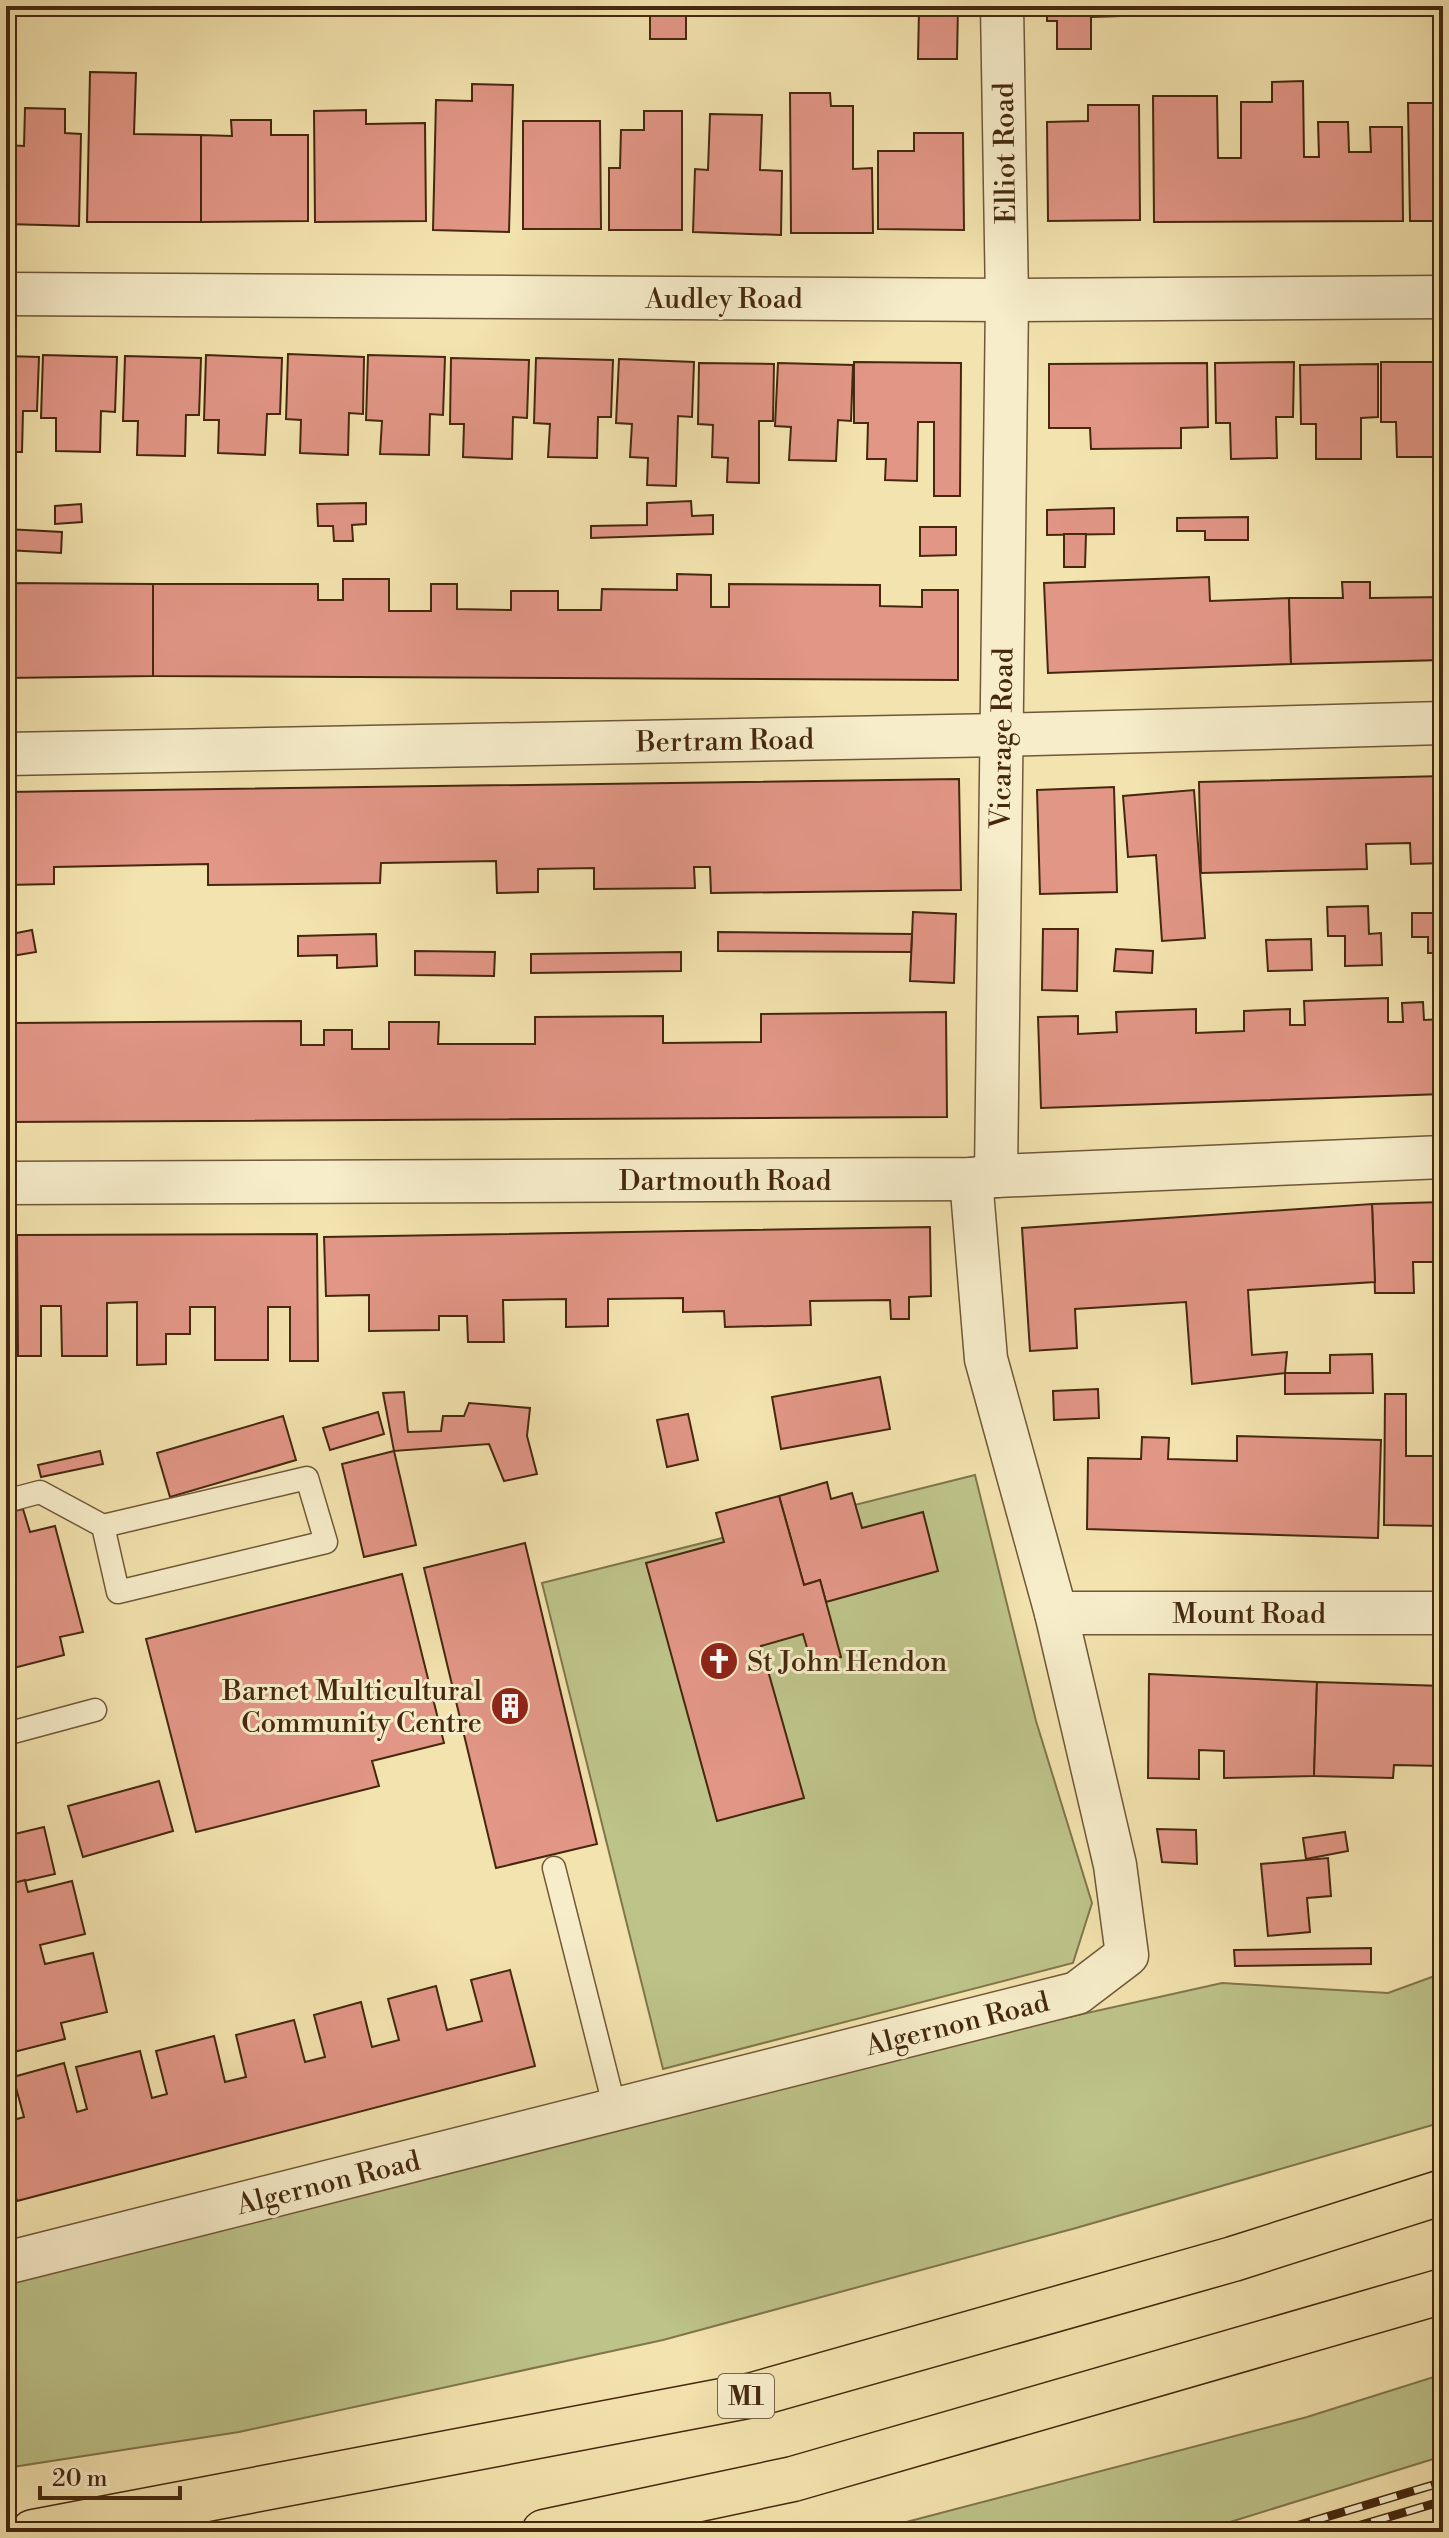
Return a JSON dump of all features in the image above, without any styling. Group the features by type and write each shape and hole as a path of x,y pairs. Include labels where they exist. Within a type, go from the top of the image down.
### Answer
{"highway":[{"name":"M1","path":"33,2532 753,2395 1233,2259 1443,2192"},
{"path":"544,2532 793,2479 1443,2291"}],"street":[{"name":"Elliot Road","path":"1002,6 1007,300"},
{"name":"Audley Road","path":"6,294 1007,300 1443,297"},
{"name":"Vicarage Road","path":"984,1178 1001,735 1007,300"},
{"name":"Bertram Road","path":"6,754 1001,735 1443,723"},
{"name":"Dartmouth Road","path":"6,1183 984,1178 1443,1157"},
{"name":"Algernon Road","path":"6,2263 1077,1993 1127,1955 1115,1865 1056,1613 986,1359 984,1178"},
{"name":"Mount Road","path":"1056,1613 1443,1613"}],"lane":[{"path":"6,1501 40,1492 103,1526 307,1478 326,1542 118,1592 103,1526"},
{"path":"6,1734 95,1710"},
{"path":"554,1868 615,2109"}],"green space":[{"path":"975,1475 1036,1721 1092,1903 1073,1963 663,2069 542,1583"},
{"path":"1443,1973 1443,2122 1076,2228 663,2340 239,2432 6,2468 6,2281 911,2052 1222,1983 1388,1993"},
{"path":"1443,2374 1443,2456 1198,2532 868,2532 1307,2417"}],"building":[{"path":"650,6 686,6 686,39 650,39"},
{"path":"884,6 958,6 957,59 918,59 919,10 884,10"},
{"path":"1047,6 1121,6 1121,16 1091,17 1091,49 1057,49 1057,21 1047,21"},
{"path":"90,72 136,73 134,134 201,135 201,222 87,222"},
{"path":"1303,81 1304,157 1319,157 1318,122 1348,122 1349,152 1371,152 1370,127 1402,127 1403,221 1154,222 1153,96 1217,96 1218,158 1241,158 1241,102 1272,102 1272,82"},
{"path":"472,84 513,85 509,232 433,230 436,100 472,101"},
{"path":"790,93 830,93 831,106 853,106 853,169 872,168 873,233 791,233"},
{"path":"1408,103 1440,103 1443,221 1410,221"},
{"path":"1088,105 1139,105 1140,220 1048,221 1047,122 1088,121"},
{"path":"25,108 65,109 65,133 81,134 79,226 6,224 6,145 24,146"},
{"path":"366,110 366,124 425,123 426,221 315,222 314,111"},
{"path":"644,111 682,111 682,230 609,230 609,168 620,168 621,130 644,130"},
{"path":"710,114 762,115 760,170 782,171 781,235 693,232 695,169 708,170"},
{"path":"231,120 271,120 271,135 308,135 308,221 201,222 201,135 232,136"},
{"path":"523,121 600,121 601,229 523,229"},
{"path":"914,133 963,133 964,230 878,229 878,151 914,151"},
{"path":"288,354 364,357 363,414 349,413 348,455 300,453 301,420 286,419"},
{"path":"43,355 117,357 115,412 101,411 100,452 56,451 56,418 41,418"},
{"path":"206,355 282,358 280,414 267,414 265,455 218,453 219,420 204,420"},
{"path":"368,355 445,357 443,415 430,414 429,455 380,454 382,421 366,420"},
{"path":"6,356 39,357 37,411 23,411 22,452 6,452"},
{"path":"125,356 201,358 199,415 186,415 185,456 137,455 138,421 123,421"},
{"path":"451,358 529,360 527,418 513,417 512,459 463,457 464,424 450,424"},
{"path":"536,358 613,360 611,417 598,417 597,458 548,457 550,424 534,423"},
{"path":"619,359 694,362 692,417 678,416 676,486 647,485 648,458 630,457 632,424 616,423"},
{"path":"854,362 961,363 960,496 934,496 934,422 918,422 917,481 885,480 886,459 867,459 868,423 854,423"},
{"path":"1294,362 1293,417 1276,417 1277,458 1231,459 1230,423 1216,423 1215,363"},
{"path":"1381,362 1443,362 1442,457 1397,457 1396,422 1381,422"},
{"path":"699,363 774,364 773,421 759,421 759,483 727,482 728,458 712,457 713,425 698,424"},
{"path":"778,363 853,365 851,421 838,420 836,461 789,460 791,427 775,426"},
{"path":"1207,363 1208,427 1181,428 1181,448 1091,449 1090,428 1049,428 1049,364"},
{"path":"1378,364 1378,417 1361,418 1361,459 1316,459 1316,424 1301,424 1300,365"},
{"path":"691,501 692,516 713,515 713,534 591,538 591,526 647,525 647,503"},
{"path":"366,503 366,524 352,525 353,541 334,541 333,526 318,526 317,504"},
{"path":"81,504 82,522 55,524 55,506"},
{"path":"1114,508 1114,534 1047,535 1047,510"},
{"path":"1248,517 1248,540 1205,540 1205,531 1177,531 1177,518"},
{"path":"920,527 956,527 956,555 920,556"},
{"path":"6,529 62,532 61,553 6,550"},
{"path":"1064,534 1086,534 1085,567 1064,567"},
{"path":"677,574 711,575 711,607 729,607 729,584 880,585 880,606 922,607 922,590 958,590 958,680 153,676 153,584 318,584 318,600 343,600 343,579 389,579 389,611 431,611 431,584 457,584 457,609 511,610 511,591 558,591 558,610 601,610 602,589 677,590"},
{"path":"1209,577 1210,601 1289,598 1291,664 1048,673 1044,583"},
{"path":"1342,582 1370,582 1370,598 1443,597 1443,660 1291,664 1289,598 1343,598"},
{"path":"6,583 153,584 153,676 6,678"},
{"path":"1443,776 1443,863 1411,864 1410,843 1366,844 1367,869 1201,873 1199,782"},
{"path":"959,779 961,890 711,893 710,867 694,867 695,888 594,889 594,868 538,869 538,892 497,893 496,861 381,863 380,883 208,885 208,864 54,867 54,884 6,885 6,792"},
{"path":"1114,787 1117,892 1040,894 1037,790"},
{"path":"1194,790 1205,938 1162,941 1156,855 1128,857 1123,796"},
{"path":"1368,906 1369,934 1381,933 1382,965 1345,966 1345,936 1328,936 1327,907"},
{"path":"913,912 956,914 954,983 910,981"},
{"path":"1412,913 1443,913 1443,953 1428,953 1428,937 1412,937"},
{"path":"1043,929 1078,929 1077,991 1042,990"},
{"path":"32,930 36,952 6,957 6,935"},
{"path":"718,932 912,934 911,952 718,951"},
{"path":"376,934 377,966 337,968 337,955 298,956 298,936"},
{"path":"1311,939 1312,970 1268,971 1266,940"},
{"path":"1116,949 1153,951 1152,973 1114,971"},
{"path":"415,951 495,952 494,976 415,975"},
{"path":"681,952 681,971 531,973 531,954"},
{"path":"1388,998 1388,1022 1403,1022 1402,1003 1423,1002 1424,1020 1443,1019 1443,1094 1041,1108 1038,1017 1078,1016 1078,1034 1117,1032 1116,1012 1196,1009 1196,1033 1244,1031 1244,1011 1290,1009 1290,1025 1305,1025 1304,1001"},
{"path":"946,1012 947,1117 6,1122 6,1038 13,1038 13,1023 301,1021 301,1045 324,1045 324,1030 352,1030 352,1049 389,1049 389,1022 439,1022 438,1044 535,1044 535,1017 663,1016 663,1043 761,1042 761,1014"},
{"path":"1443,1202 1443,1262 1413,1262 1414,1293 1375,1293 1372,1204"},
{"path":"1372,1204 1375,1282 1248,1290 1252,1355 1287,1352 1285,1373 1192,1384 1186,1302 1075,1309 1077,1348 1030,1351 1022,1228"},
{"path":"930,1227 931,1296 909,1297 909,1319 891,1319 890,1300 810,1301 811,1325 725,1327 724,1311 683,1312 683,1298 608,1299 608,1326 566,1327 566,1299 503,1300 504,1342 468,1342 467,1316 439,1316 439,1330 369,1331 369,1295 326,1296 324,1237"},
{"path":"317,1234 318,1361 290,1361 290,1307 268,1307 268,1360 215,1360 215,1307 190,1307 190,1334 166,1334 166,1364 137,1365 137,1302 107,1303 107,1356 62,1356 61,1306 41,1306 41,1356 18,1356 17,1235"},
{"path":"1372,1354 1373,1393 1285,1394 1285,1373 1330,1373 1330,1355"},
{"path":"880,1377 890,1429 781,1449 772,1397"},
{"path":"1098,1389 1099,1418 1054,1420 1053,1391"},
{"path":"404,1392 408,1432 441,1431 443,1416 464,1416 469,1403 530,1408 527,1436 537,1474 504,1481 489,1444 394,1451 383,1393"},
{"path":"1385,1394 1406,1394 1406,1456 1443,1456 1443,1526 1384,1525"},
{"path":"378,1412 384,1434 330,1450 323,1428"},
{"path":"688,1414 698,1460 667,1467 657,1420"},
{"path":"283,1416 296,1460 170,1497 157,1453"},
{"path":"1237,1436 1381,1440 1378,1538 1087,1529 1088,1458 1141,1459 1142,1437 1169,1438 1168,1459 1237,1461"},
{"path":"100,1451 103,1464 41,1477 38,1465"},
{"path":"394,1451 416,1545 364,1557 342,1464"},
{"path":"827,1482 831,1499 852,1493 862,1528 923,1512 938,1571 826,1602 820,1580 804,1585 779,1496"},
{"name":"St John Hendon","path":"779,1496 804,1585 820,1580 841,1657 812,1665 803,1634 761,1646 804,1798 717,1821 646,1563 724,1542 716,1513"},
{"path":"23,1509 30,1532 55,1526 83,1632 60,1637 64,1655 6,1670 6,1513"},
{"name":"Barnet Multicultural Community Centre","path":"525,1543 597,1844 496,1868 424,1568"},
{"path":"402,1574 444,1743 372,1761 379,1786 196,1832 146,1639"},
{"path":"1149,1674 1317,1682 1314,1776 1224,1778 1224,1751 1199,1750 1199,1779 1148,1778"},
{"path":"1317,1682 1443,1686 1443,1766 1394,1765 1393,1778 1314,1776"},
{"path":"159,1781 173,1831 83,1857 68,1806"},
{"path":"44,1827 55,1874 6,1885 6,1836"},
{"path":"1157,1829 1196,1830 1197,1864 1162,1862"},
{"path":"1345,1832 1348,1851 1306,1859 1303,1838"},
{"path":"1328,1858 1331,1896 1307,1898 1310,1932 1268,1936 1261,1864"},
{"path":"25,1880 28,1892 72,1881 85,1934 40,1945 45,1964 93,1953 107,2012 61,2023 65,2039 6,2054 6,1885"},
{"path":"1371,1948 1371,1964 1235,1966 1234,1950"},
{"path":"510,1970 535,2066 17,2201 6,2160 6,2122 24,2117 13,2077 64,2063 77,2112 87,2109 76,2067 140,2051 152,2098 167,2094 156,2051 214,2036 225,2082 246,2077 236,2035 294,2020 305,2062 325,2057 314,2015 361,2002 372,2047 399,2040 388,1999 436,1986 447,2030 482,2021 471,1980"}],"railway":[{"path":"1276,2532 1443,2482"},
{"path":"1337,2532 1443,2501"}],"place":[{"name":"St John Hendon","path":"719,1661"},
{"name":"Barnet Multicultural Community Centre","path":"510,1706"}]}
